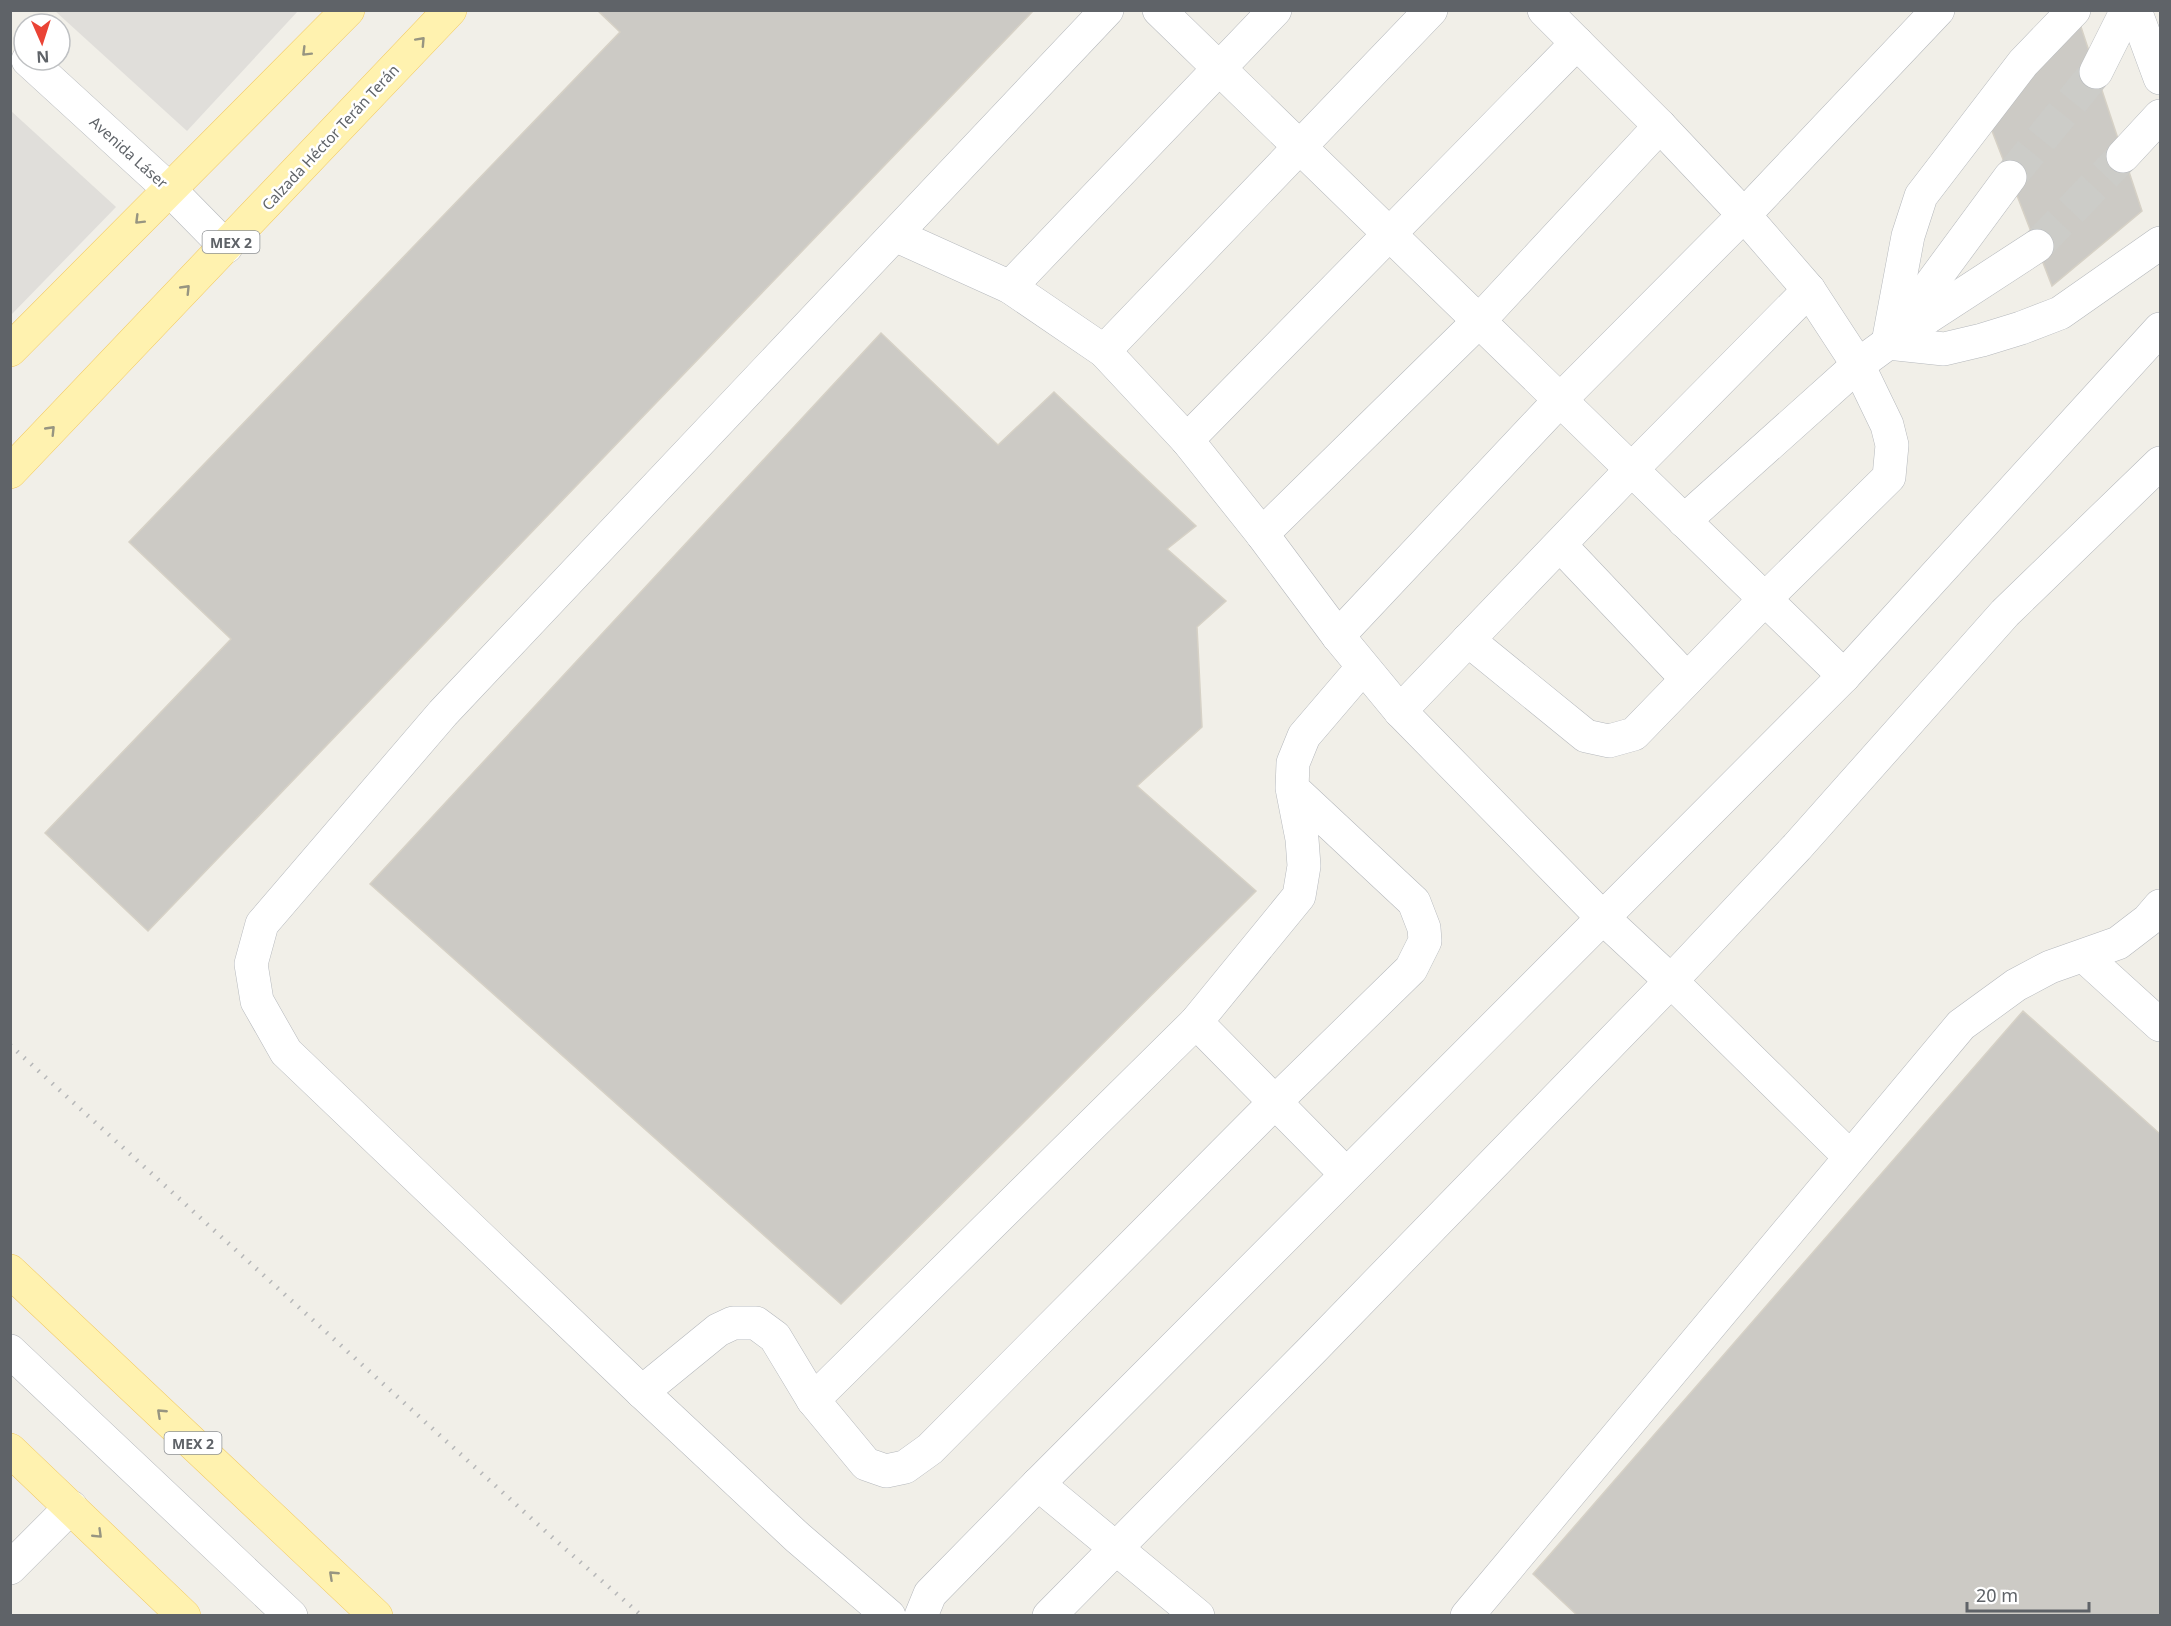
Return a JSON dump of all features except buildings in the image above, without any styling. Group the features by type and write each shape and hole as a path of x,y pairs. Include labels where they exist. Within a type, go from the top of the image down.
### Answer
{"main road":[{"path":"10,350 348,10"},
{"name":"Calzada Héctor Terán Terán","path":"10,472 450,10"},
{"name":"MEX 2","path":"10,1270 376,1616"},
{"path":"10,1450 184,1616"}],"street":[{"path":"1107,10 443,713 262,924 251,964 257,1001 286,1052 642,1392 797,1537 884,1614 926,1605 1038,1484 1844,676 2160,328"},
{"path":"1159,10 1844,676"},
{"path":"1010,287 1275,10"},
{"path":"1104,351 1431,10"},
{"path":"1468,640 1586,736 1609,741 1634,734 1765,599 1889,477 1892,445 1887,425 1857,364 1809,290 1744,215 1660,126 1544,10"},
{"path":"1338,636 1560,400 1744,215 1938,10"},
{"path":"1888,343 1908,236 1921,196 2023,63 2074,10"},
{"path":"2096,72 2127,10"},
{"path":"2135,10 2160,78"},
{"path":"1187,440 1577,43"},
{"name":"Avenida Láser","path":"41,72 169,189 226,247"},
{"path":"2123,156 2160,116"},
{"path":"1262,534 1479,321 1660,126"},
{"path":"1888,343 2010,177"},
{"path":"895,235 1010,287 1104,351 1187,440 1262,534 1338,636 1400,711 1602,917 1671,981 1850,1157"},
{"path":"1888,343 1944,349 2021,328 2060,313 2160,243"},
{"path":"1684,521 1857,364 2037,246"},
{"path":"1400,711 1631,470 1809,290"},
{"path":"1048,1616 1312,1350 1671,981 1797,846 2005,613 2160,463"},
{"path":"1560,545 1687,679"},
{"path":"813,1400 1196,1022 1299,896 1304,866 1302,839 1292,788 1293,763 1304,736 1363,667"},
{"path":"642,1392 718,1330 733,1323 756,1323 775,1337 813,1400 866,1464 886,1471 905,1467 938,1441 1276,1101 1411,969 1425,941 1424,928 1414,902 1292,788"},
{"path":"1467,1616 1961,1025 2016,985 2050,967 2118,943 2148,920 2160,906"},
{"path":"2084,956 2160,1025"},
{"path":"1196,1022 1346,1174"},
{"path":"10,1351 291,1616"},
{"path":"1038,1484 1198,1616"},
{"path":"10,1568 70,1507"}],"shaded area":[{"path":"298,11 187,131 72,26 72,12 56,12"},
{"path":"11,111 116,207 11,315"}],"tunnel":[{"path":"2010,177 2096,72"},
{"path":"2037,246 2123,156"}],"railway":[{"path":"10,1045 554,1539 642,1616"}]}
